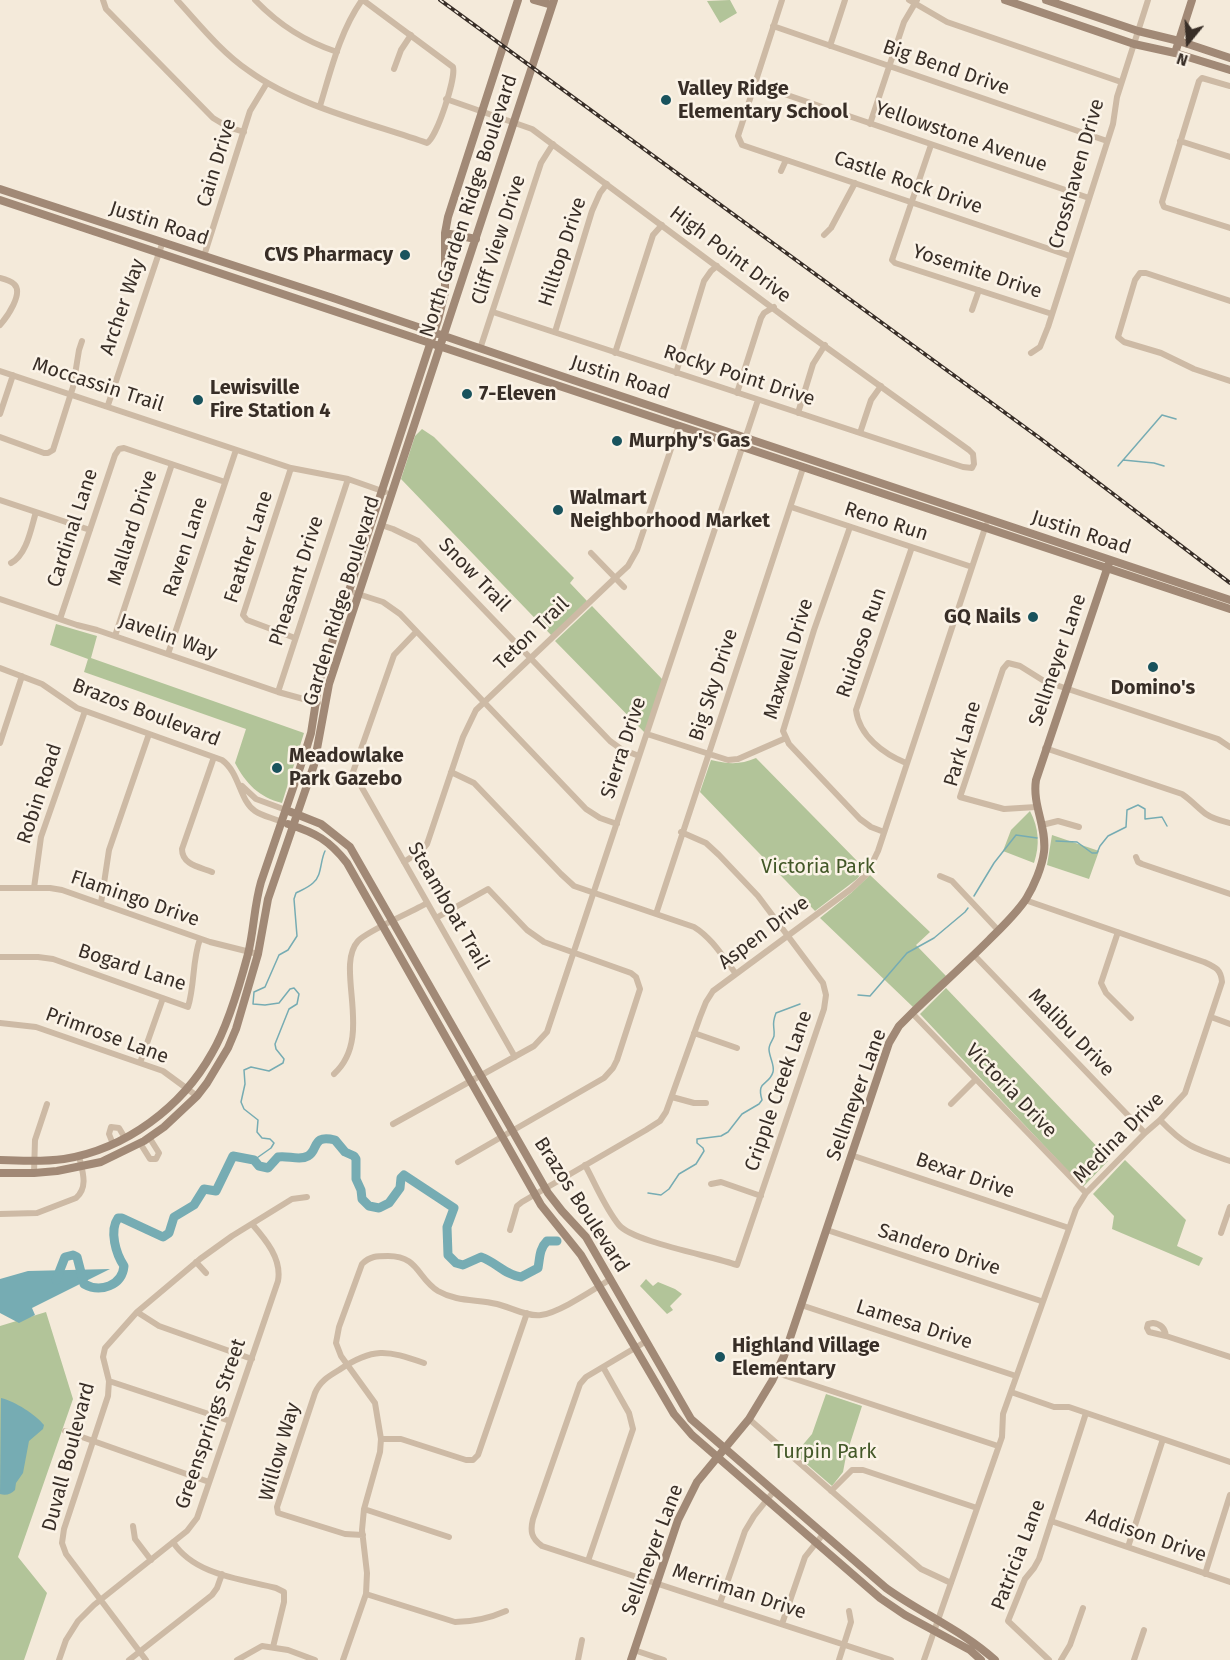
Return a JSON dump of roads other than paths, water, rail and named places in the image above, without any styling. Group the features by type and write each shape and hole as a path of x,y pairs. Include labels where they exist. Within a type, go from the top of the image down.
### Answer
{"main road":[{"path":"0,1160 34,1161 79,1156 125,1138 152,1120 187,1089 212,1053 220,1037 248,952 255,903 308,743 319,682 445,292 445,234 450,209 518,0"},
{"path":"534,0 553,3"},
{"path":"1005,0 1134,44 1175,52 1230,70"},
{"path":"1046,0 1138,31 1179,41 1230,58"},
{"path":"1175,52 1192,0"},
{"name":"North Garden Ridge Boulevard","path":"415,421 553,3"},
{"name":"Justin Road","path":"0,189 242,279 606,402 744,442 803,468 1058,543 1230,609"},
{"path":"3,201 10,192"},
{"name":"Justin Road","path":"3,201 161,248 204,256 245,269 609,392 744,442 986,523 1022,540 1230,600"},
{"path":"445,234 476,239"},
{"path":"242,279 245,269"},
{"path":"329,308 331,298"},
{"path":"431,374 442,358 459,353"},
{"path":"606,402 609,392"},
{"name":"Garden Ridge Boulevard","path":"293,825 314,765 329,684 415,421"},
{"path":"396,445 407,446"},
{"path":"1022,540 1053,546 1058,543"},
{"name":"Sellmeyer Lane","path":"631,1660 686,1502 697,1482 749,1419 777,1373 889,1043 899,1026 998,930 1025,900 1034,882 1042,861 1044,846 1034,790 1108,564"},
{"name":"Brazos Boulevard","path":"286,810 321,824 350,847 546,1188 562,1211 586,1237 686,1413 886,1588 960,1632 995,1660"},
{"name":"Brazos Boulevard","path":"282,822 320,837 335,848 347,863 547,1214 572,1242 600,1285 674,1414 692,1435 880,1598 970,1650 981,1660"},
{"path":"0,1173 34,1173 82,1167 101,1162 149,1137 175,1118 197,1096 216,1070 236,1029 258,954 268,899 293,825"},
{"path":"439,1026 450,1020"},
{"path":"619,1317 628,1312"},
{"path":"956,1642 960,1632"}],"street":[{"path":"103,0 106,9 213,118 228,127 244,132"},
{"path":"177,0 229,55 267,83 297,99 427,143 431,141 446,99 454,72 453,67 362,0 351,15 320,106"},
{"path":"255,0 294,34 315,45 337,52"},
{"path":"755,84 782,0"},
{"path":"830,46 845,0"},
{"name":"Crosshaven Drive","path":"1031,353 1040,347 1052,314 1107,141 1121,82 1148,0"},
{"path":"870,124 904,22 914,1 947,22 1121,82"},
{"name":"Big Bend Drive","path":"773,26 1107,141"},
{"path":"394,69 401,50 411,35"},
{"path":"1230,86 1202,78 1199,81 1162,205 1230,228"},
{"name":"Cain Drive","path":"204,256 250,111 267,83"},
{"name":"Yellowstone Avenue","path":"755,84 1089,198"},
{"name":"Castle Rock Drive","path":"755,84 738,139 742,145 1070,256"},
{"name":"High Point Drive","path":"446,99 532,129 969,450 973,454 974,464"},
{"path":"1180,141 1230,157"},
{"name":"Cliff View Drive","path":"480,349 542,163 553,144"},
{"path":"911,202 931,145"},
{"path":"781,171 786,160"},
{"path":"824,235 831,228 855,183"},
{"name":"Hilltop Drive","path":"555,332 592,211 607,184"},
{"name":"Yosemite Drive","path":"911,202 892,260 895,263 1052,314"},
{"path":"615,353 653,235 662,225"},
{"name":"Archer Way","path":"108,405 161,248"},
{"path":"676,373 704,281 717,266"},
{"path":"1230,301 1140,273 1135,280 1118,337 1124,342 1161,353 1194,369 1230,381"},
{"path":"0,278 17,287 18,293 11,311 0,325"},
{"path":"972,310 979,290"},
{"path":"737,393 761,318 764,313 774,307"},
{"name":"Rocky Point Drive","path":"493,312 963,467 972,468 974,464"},
{"path":"0,437 44,453 51,452 71,393 82,341"},
{"path":"798,413 813,364 825,345"},
{"name":"Moccassin Trail","path":"0,371 108,405 291,468 348,480 392,494"},
{"path":"0,414 13,375"},
{"path":"860,433 871,400 881,386"},
{"name":"Sierra Drive","path":"393,1125 534,1046 547,1032 758,400"},
{"name":"Teton Trail","path":"404,862 427,844 468,724 476,710 628,566 637,550 679,425"},
{"name":"Cardinal Lane","path":"60,619 115,455 119,449 124,448 172,464"},
{"name":"Raven Lane","path":"168,654 236,450"},
{"path":"172,464 225,482"},
{"name":"Mallard Drive","path":"115,636 172,464"},
{"name":"Feather Lane","path":"291,468 243,615 247,620 295,638"},
{"name":"Big Sky Drive","path":"656,914 681,832 803,468"},
{"name":"Pheasant Drive","path":"278,692 348,480"},
{"path":"0,500 90,530"},
{"name":"Reno Run","path":"791,507 972,567"},
{"path":"11,563 16,561 23,551 36,512"},
{"name":"Aspen Drive","path":"510,1230 517,1206 646,1131 660,1120 666,1112 706,1002 713,991 851,889 867,874 884,832 986,523"},
{"name":"Snow Trail","path":"381,525 418,542 610,741 639,756"},
{"name":"Maxwell Drive","path":"850,527 786,715 783,731 786,738 860,819 884,832"},
{"name":"Ruidoso Run","path":"906,763 890,757 866,734 857,720 856,710 912,547"},
{"path":"591,553 624,588"},
{"path":"348,591 388,606 400,614 586,809 600,818 617,824"},
{"name":"Javelin Way","path":"0,599 278,692 325,704"},
{"name":"Steamboat Trail","path":"416,632 394,655 353,772 515,1057"},
{"name":"Park Lane","path":"1036,807 999,809 960,797 1003,669 1008,663 1020,666 1044,681 1066,688"},
{"name":"Brazos Boulevard","path":"0,668 42,684 72,706 214,757 228,765 246,800 255,811 282,822"},
{"path":"0,742 22,676"},
{"path":"1066,688 1218,739 1230,747"},
{"name":"Robin Road","path":"34,888 41,837 85,711"},
{"path":"100,903 109,850 149,734"},
{"path":"646,734 728,760 738,759 786,738"},
{"path":"1046,748 1182,794 1193,801 1203,812 1230,824"},
{"path":"212,872 189,863 182,855 182,849 214,757"},
{"path":"451,772 474,783 568,881 594,894 694,927 704,933 736,974"},
{"name":"Brazos Boulevard","path":"239,783 256,799 286,810"},
{"path":"1042,825 1058,821 1079,827"},
{"name":"Cripple Creek Lane","path":"585,1165 610,1210 623,1228 642,1238 737,1265 826,1001 823,983 758,896 719,855 698,838 681,832"},
{"path":"1136,857 1142,864 1230,894"},
{"path":"940,876 952,881 998,930"},
{"name":"Flamingo Drive","path":"0,888 62,890 200,939 258,954"},
{"path":"436,918 488,889 536,937 574,954 632,973 636,977 639,989 613,1068 598,1083 458,1162"},
{"name":"Medina Drive","path":"924,1660 1002,1437 1003,1414 1041,1301 1076,1209 1086,1193 1185,1093 1222,982 1221,973 1216,967 1025,900"},
{"path":"334,1074 344,1062 351,1047 353,1035 351,964 354,947 360,940 427,903"},
{"path":"1118,932 1101,983 1106,993 1131,1018"},
{"name":"Bogard Lane","path":"0,957 46,957 188,1007 193,989 195,952 200,939"},
{"name":"Malibu Drive","path":"974,955 1145,1133"},
{"path":"140,1063 163,998"},
{"name":"Victoria Drive","path":"912,1013 1086,1193"},
{"path":"1211,1017 1230,1024"},
{"name":"Primrose Lane","path":"0,1023 36,1027 164,1071 197,1096"},
{"path":"694,1033 737,1048"},
{"path":"951,1104 976,1079"},
{"path":"672,1097 694,1103 706,1103"},
{"path":"34,1173 35,1140 46,1104"},
{"path":"1160,1120 1179,1140 1190,1147 1230,1161"},
{"path":"113,1144 109,1134 111,1127 119,1128 125,1138"},
{"path":"140,1143 150,1159 156,1160 159,1153 149,1137"},
{"name":"Bexar Drive","path":"851,1155 1069,1228"},
{"path":"0,1214 37,1213 76,1198 84,1185 79,1156"},
{"path":"711,1184 721,1182 761,1196"},
{"name":"Duvall Boulevard","path":"146,1660 66,1554 62,1543 64,1528 108,1396 109,1381 103,1362 105,1348 137,1312 196,1262 231,1236 292,1199 307,1197"},
{"path":"1221,1233 1230,1207"},
{"name":"Greensprings Street","path":"59,1660 73,1628 101,1600 173,1542 194,1522 279,1276 275,1255 267,1241 252,1224"},
{"name":"Sandero Drive","path":"827,1230 1041,1301"},
{"path":"343,1660 366,1594 364,1509 380,1452 381,1439 375,1403 347,1364 337,1347 336,1339 360,1267 366,1260 373,1257 394,1256 406,1259 415,1265 435,1289 449,1296 540,1315 550,1313 611,1279"},
{"path":"196,1262 206,1273"},
{"name":"Lamesa Drive","path":"801,1305 1016,1376"},
{"path":"137,1312 159,1326 252,1359"},
{"path":"381,1439 401,1439 466,1460 473,1460 478,1455 527,1313"},
{"path":"1166,1336 1230,1357"},
{"name":"Merriman Drive","path":"645,1342 586,1377 580,1384 531,1528 533,1538 542,1546 891,1660"},
{"path":"347,1364 377,1352 400,1355 424,1363"},
{"name":"Willow Way","path":"347,1364 318,1386 277,1507 278,1513 345,1534 363,1535"},
{"path":"588,1561 633,1429 629,1413 603,1367"},
{"path":"777,1373 998,1446"},
{"path":"109,1381 230,1421"},
{"path":"1011,1392 1054,1407 1069,1407 1230,1462"},
{"name":"Patricia Lane","path":"1049,1660 1008,1621 1025,1579 1039,1559 1086,1413"},
{"path":"749,1419 921,1569 951,1583"},
{"path":"65,1431 209,1482"},
{"path":"1128,1547 1163,1439"},
{"path":"831,1491 852,1470 863,1470 977,1508"},
{"path":"720,1603 745,1531 774,1491"},
{"path":"1205,1574 1230,1495"},
{"path":"364,1509 449,1538"},
{"name":"Addison Drive","path":"1051,1521 1230,1582"},
{"path":"133,1526 135,1539 151,1560"},
{"path":"782,1624 805,1557 824,1533"},
{"path":"173,1542 181,1554 191,1562 222,1574 284,1592 284,1602 273,1647"},
{"path":"129,1660 212,1594 222,1574"},
{"path":"366,1594 455,1622 469,1622 506,1611"},
{"path":"1061,1660 1070,1645 1083,1608"},
{"path":"839,1660 851,1622 849,1611"},
{"path":"1134,1660 1144,1630"},
{"path":"578,1660 582,1640"},
{"path":"237,1660 262,1646 288,1650 315,1660"},
{"path":"634,1650 664,1660"}],"water":[{"path":"110,1269 32,1308 35,1315 19,1323 0,1313 0,1279 28,1271"},
{"path":"1,1398 25,1409 44,1425 43,1429 29,1441 23,1473 16,1483 15,1490 4,1495 0,1494"}],"waterway":[{"path":"1118,466 1162,415 1176,419"},
{"path":"1123,460 1164,466"},
{"path":"1056,841 1077,842 1092,853 1097,853 1108,836 1126,827 1127,810 1138,805 1145,809 1145,819 1162,817 1167,826"},
{"path":"974,896 994,863 1016,835 1037,838"},
{"path":"254,1160 271,1148 274,1143 270,1139 262,1138 257,1132 258,1120 244,1109 241,1102 245,1084 244,1070 251,1067 269,1071 283,1063 284,1059 275,1044 289,1009 297,1004 299,994 294,988 290,989 279,1003 265,1005 253,1004 254,992 265,987 279,955 288,950 297,936 294,899 296,893 316,880 325,851"},
{"path":"858,995 870,996 907,953 934,938 968,908"},
{"path":"648,1193 661,1195 669,1189 679,1174 696,1164 704,1151 697,1143 697,1139 721,1136 728,1132 742,1114 759,1104 762,1100 762,1086 773,1072 769,1049 774,1036 773,1023 776,1013 800,1004"},
{"path":"56,1280 65,1257 73,1255 77,1257 84,1284 103,1288 115,1283 124,1266 118,1255 114,1236 115,1223 118,1218 163,1237 169,1233 174,1217 194,1205 204,1189 216,1191 233,1156 254,1160 259,1166 268,1168 278,1157 308,1156 322,1139 335,1140 345,1152 354,1156 356,1179 362,1199 369,1206 379,1208 389,1203 400,1188 401,1178 404,1175 454,1208 447,1227 448,1255 456,1263 463,1265 481,1257 510,1274 521,1277 538,1268 544,1244 547,1241 557,1241"}],"railway":[{"path":"440,0 1041,439 1230,583"}],"place":[{"name":"Valley Ridge Elementary School","path":"666,100"},
{"name":"CVS Pharmacy","path":"405,255"},
{"name":"7-Eleven","path":"467,394"},
{"name":"Lewisville Fire Station 4","path":"198,400"},
{"name":"Murphy's Gas","path":"617,441"},
{"name":"Walmart Neighborhood Market","path":"558,510"},
{"name":"GQ Nails","path":"1033,617"},
{"name":"Domino's","path":"1153,667"},
{"name":"Meadowlake Park Gazebo","path":"277,768"},
{"name":"Highland Village Elementary","path":"720,1357"}],"park label":[{"name":"Victoria Park","path":"818,867"},
{"name":"Turpin Park","path":"825,1452"}]}
